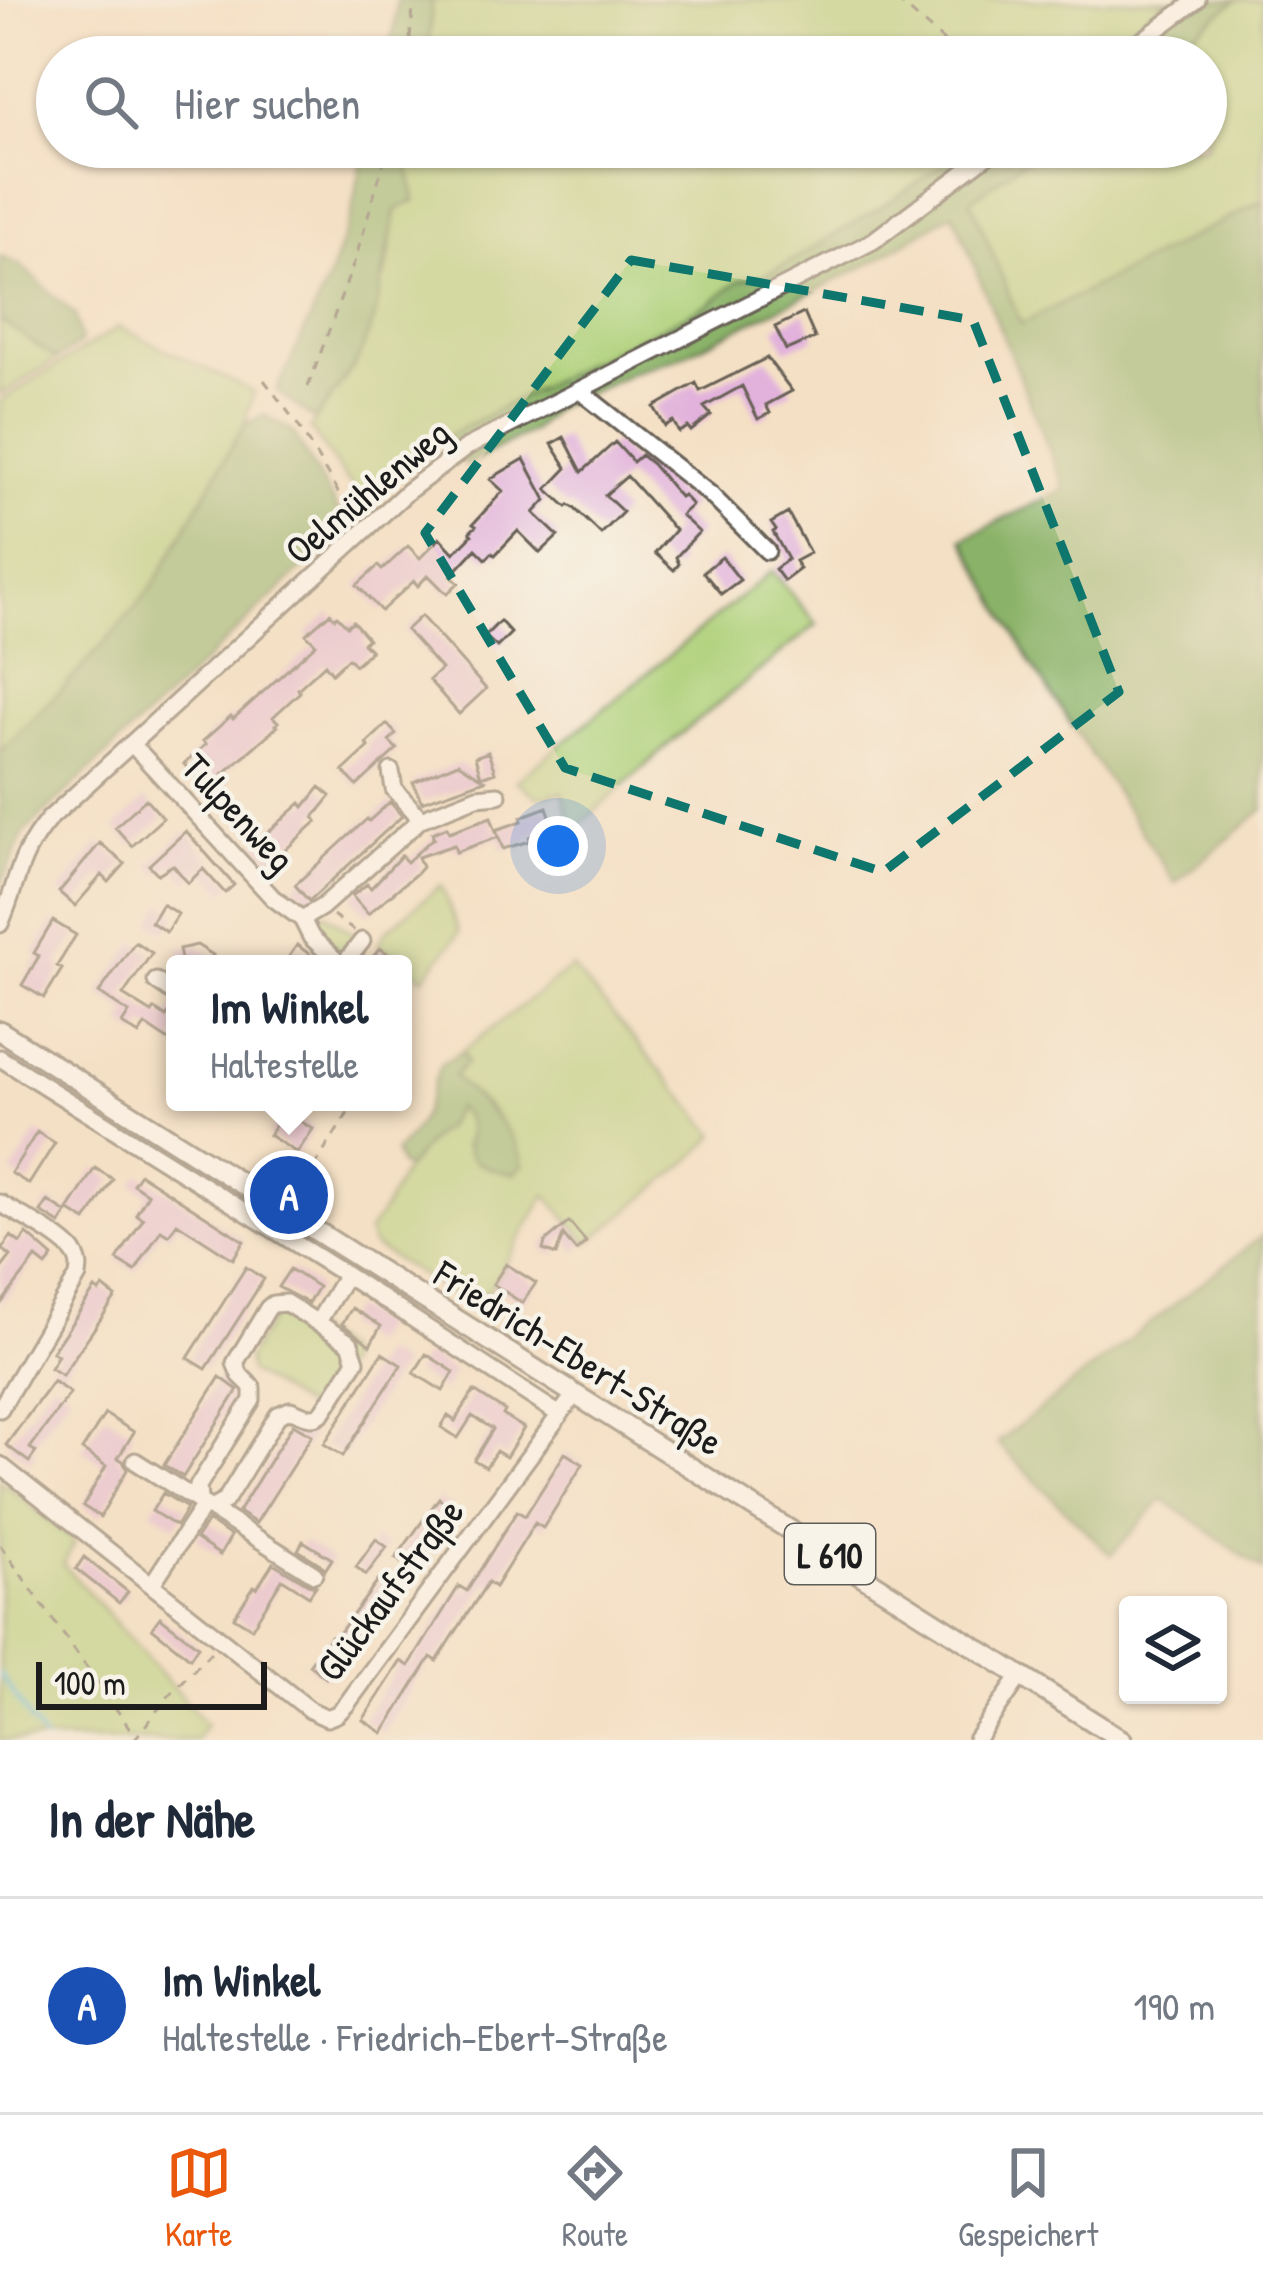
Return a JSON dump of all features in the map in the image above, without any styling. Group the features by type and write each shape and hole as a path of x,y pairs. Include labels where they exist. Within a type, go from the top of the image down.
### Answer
{"main road":[{"name":"Friedrich-Ebert-Straße","path":"0,1030 1122,1740"}],"street":[{"path":"1149,36 1198,0"},
{"name":"Oelmühlenweg","path":"0,924 20,861 49,819 408,491 462,450 873,241 970,168"},
{"path":"580,391 710,495 767,551"},
{"name":"Tulpenweg","path":"132,744 332,955"},
{"path":"392,771 394,789 421,819"},
{"name":"Tulpenweg","path":"302,919 322,907 421,819 477,797 498,795"},
{"path":"350,955 362,941"},
{"path":"156,981 166,988"},
{"name":"Friedrich-Ebert-Straße","path":"0,1058 560,1414"},
{"path":"0,1203 68,1246 80,1268 0,1409"},
{"path":"318,1322 346,1275"},
{"path":"152,1584 205,1504 225,1501 278,1415 290,1410 318,1417 356,1361 350,1343 286,1303 268,1307 236,1357 236,1369 252,1387 252,1400 198,1486 205,1504"},
{"name":"Glückaufstraße","path":"0,1466 327,1718 337,1714 575,1394"},
{"path":"135,1461 314,1574"},
{"path":"976,1740 1021,1676"}],"path":[{"path":"410,36 414,0"},
{"path":"896,0 938,36"},
{"path":"308,387 356,257 382,168"},
{"path":"264,380 298,425 362,534"},
{"path":"322,907 362,941"},
{"path":"295,1198 349,1111"},
{"path":"0,1545 135,1738 222,1639"}],"highlighted area":[{"path":"631,260 973,320 1119,692 883,872 565,768 425,533"}],"green space":[{"path":"397,0 432,0 429,36 392,36"},
{"path":"432,0 1167,0 1119,36 429,36"},
{"path":"1167,0 1237,0 1190,36 1119,36"},
{"path":"1237,0 1263,0 1263,200 1021,325 970,200 1014,168 1227,168 1227,36 1190,36"},
{"path":"361,168 409,168 415,201 396,210 375,317 357,362 315,420 277,391 327,283 351,215"},
{"path":"409,168 939,168 788,263 740,280 709,304 448,436 369,503 310,428 331,398 387,270 396,210 415,201"},
{"path":"939,168 1014,168 971,200 1021,324 1263,201 1263,810 1175,883 1031,663 963,539 1065,489 953,213 873,262 806,295 677,358 556,407 532,431 465,465 447,436 709,304 740,280 788,263"},
{"path":"0,256 20,265 75,315 81,342 57,359 0,320"},
{"path":"0,320 57,359 0,395"},
{"path":"119,327 254,392 244,425 152,588 0,752 0,401"},
{"path":"264,415 293,432 347,526 24,833 0,887 0,752 152,588 244,425"},
{"path":"772,571 817,624 676,738 573,831 562,792 538,797 516,781"},
{"path":"441,885 459,933 424,978 412,969 412,955 393,955 378,944 386,931"},
{"path":"325,913 357,937 345,951 327,943 313,928"},
{"path":"572,967 716,1135 588,1243 546,1195 490,1289 476,1300 463,1301 372,1245 368,1232 405,1169 444,1129 456,1108 469,1124 465,1146 506,1130 455,1079 464,1055 460,1053"},
{"path":"460,1053 467,1062 454,1076 512,1139 523,1166 513,1174 474,1160 468,1153 466,1118 456,1108 444,1129 407,1168 400,1166 395,1152 420,1119 441,1064"},
{"path":"1263,1235 1263,1570 1163,1499 1111,1555 997,1443"},
{"path":"287,1314 342,1349 346,1362 318,1405 305,1407 249,1372 247,1358 273,1317"},
{"path":"0,1480 75,1542 63,1564 206,1724 196,1740 0,1740"}],"building":[{"path":"804,313 815,338 786,350 775,327"},
{"path":"767,358 792,391 766,405 770,413 758,419 742,386 704,407 711,415 691,431 688,427 679,432 673,421 665,426 654,407 696,383 700,391"},
{"path":"564,437 582,472 615,442 633,462 641,455 652,464 692,505 681,515 699,532 676,557 679,564 674,570 655,553 675,530 627,476 605,495 623,512 601,534 547,489 567,468 552,444"},
{"path":"524,459 546,500 534,513 558,536 540,553 518,531 486,559 476,549 451,576 458,583 447,594 428,575 418,586 414,581 381,611 357,585 408,546 420,558 440,538 454,553 503,491 490,479"},
{"path":"788,513 810,553 795,561 800,569 784,581 775,569 788,559 771,523"},
{"path":"722,557 740,580 721,594 703,572"},
{"path":"330,613 347,626 353,621 368,639 363,643 371,651 355,665 348,658 332,673 325,664 273,717 277,727 223,774 230,782 221,791 207,781 203,785 184,764 206,744 203,741 316,644 306,634"},
{"path":"421,616 486,689 459,714 429,680 441,669 406,630"},
{"path":"500,621 511,633 497,647 485,636"},
{"path":"387,724 396,734 389,741 397,749 357,786 343,771"},
{"path":"488,752 495,772 481,777 475,757"},
{"path":"458,763 485,780 422,802 413,782"},
{"path":"320,787 331,796 314,817 317,821 272,862 255,844 301,803 304,807"},
{"path":"146,799 163,818 132,846 115,827"},
{"path":"390,802 402,816 309,901 295,885"},
{"path":"547,807 554,828 503,849 496,830"},
{"path":"491,817 498,837 456,852 454,845 418,857 422,867 417,873 368,914 352,896 367,884 371,888 401,856 407,862 434,840 432,833"},
{"path":"186,831 234,885 225,893 203,869 188,883 173,865 158,874 149,865"},
{"path":"100,843 125,864 109,882 102,875 75,906 59,892"},
{"path":"162,904 178,914 166,932 151,922"},
{"path":"53,921 76,935 44,998 22,985"},
{"path":"135,942 152,953 123,995 166,1017 166,1039 145,1025 139,1035 122,1024 129,1013 99,993"},
{"path":"197,945 213,955 180,955 179,949"},
{"path":"297,945 311,955 290,955"},
{"path":"284,1111 313,1129 297,1153 269,1135"},
{"path":"37,1132 55,1143 29,1184 11,1173"},
{"path":"95,1168 113,1179 86,1221 68,1210"},
{"path":"140,1174 244,1241 233,1259 177,1223 169,1235 161,1230 135,1271 117,1260 143,1219 136,1214 148,1194 133,1184"},
{"path":"48,1201 67,1213 60,1224 41,1212"},
{"path":"569,1222 586,1242 576,1251 563,1235 556,1255 543,1250 545,1242"},
{"path":"27,1234 53,1257 46,1266 36,1258 0,1305 0,1270 11,1256 2,1249 11,1236 20,1243"},
{"path":"506,1264 536,1283 522,1303 493,1284"},
{"path":"246,1267 264,1279 206,1369 188,1358"},
{"path":"290,1269 318,1287 308,1303 278,1287"},
{"path":"103,1287 116,1297 62,1375 50,1368 58,1355 52,1352 95,1289 99,1292"},
{"path":"352,1308 381,1326 370,1345 342,1324"},
{"path":"382,1353 401,1365 343,1456 324,1444"},
{"path":"426,1354 454,1372 443,1391 414,1373"},
{"path":"220,1377 238,1390 183,1477 164,1465"},
{"path":"53,1381 70,1393 30,1448 36,1452 29,1462 6,1445"},
{"path":"474,1391 524,1428 506,1457 496,1451 486,1467 474,1460 493,1429 472,1416 458,1438 441,1427 448,1416 455,1421"},
{"path":"105,1414 134,1432 118,1458 127,1470 100,1517 83,1506 106,1466 82,1450"},
{"path":"293,1424 312,1435 256,1523 238,1512"},
{"path":"565,1453 583,1464 543,1528 535,1523 495,1587 488,1582 437,1661 431,1657 383,1733 363,1720 401,1661 409,1666 459,1586 467,1591 517,1511 525,1516"},
{"path":"163,1493 187,1508 176,1526 152,1511"},
{"path":"439,1498 456,1512 412,1570 396,1558"},
{"path":"208,1521 231,1536 220,1555 196,1539"},
{"path":"376,1539 387,1547 366,1575 356,1567"},
{"path":"303,1541 332,1559 325,1570 298,1550"},
{"path":"84,1557 128,1592 119,1603 76,1569"},
{"path":"273,1563 316,1586 309,1596 282,1579 252,1628 234,1617"},
{"path":"379,1580 395,1593 326,1678 309,1665"},
{"path":"160,1617 198,1646 190,1658 152,1628"}],"waterway":[{"path":"0,1674 44,1740"}],"place":[{"name":"Im Winkel","path":"289,1195"}]}
